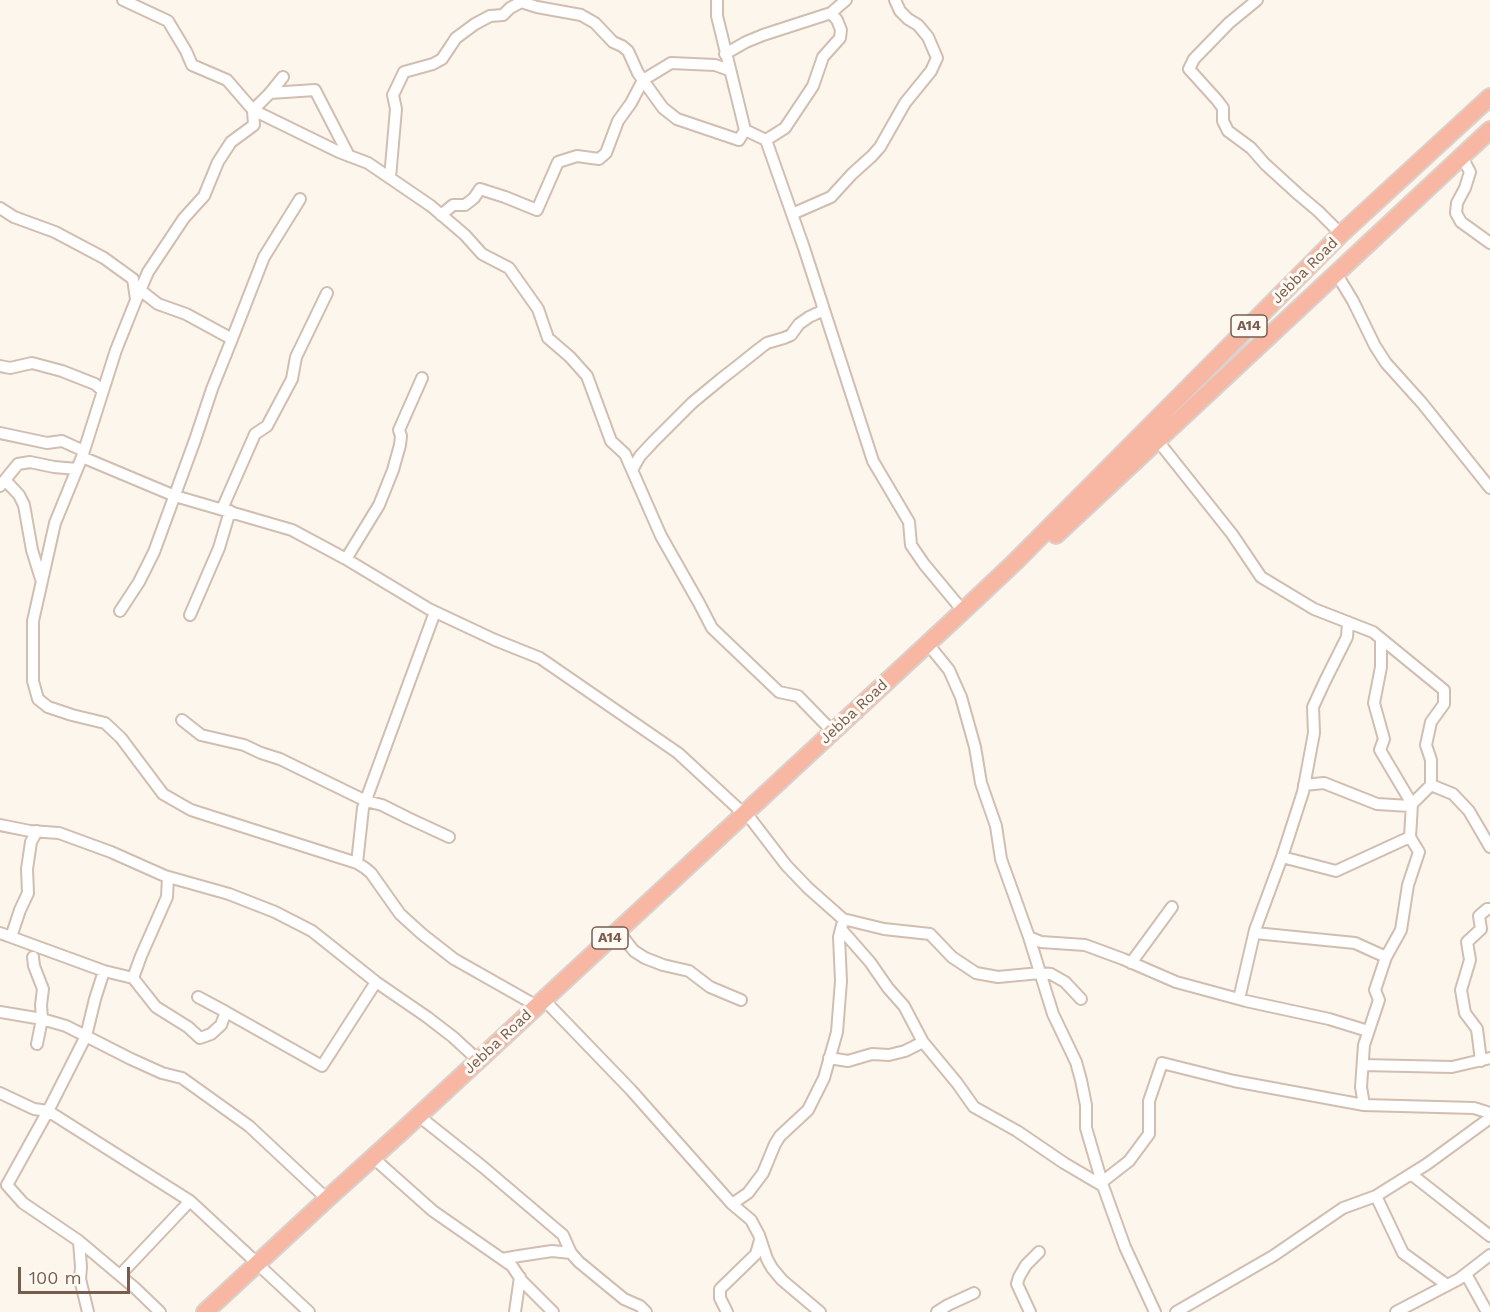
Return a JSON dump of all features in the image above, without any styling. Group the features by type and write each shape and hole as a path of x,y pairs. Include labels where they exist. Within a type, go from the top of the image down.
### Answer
{"highway":[{"name":"Jebba Road","path":"205,1312 261,1267 379,1163 747,816 841,736 1018,565 1088,488 1341,234 1490,97"},
{"name":"Jebba Road","path":"218,1312 327,1199 478,1060 623,937 833,732 963,611 1158,441 1490,130"}],"street":[{"path":"123,0 168,21 192,65 227,80 253,110 368,163 441,215 465,235 482,254 509,268 538,309 548,338 587,376 611,441 625,454 661,536 712,628 779,692 798,696 833,732"},
{"path":"390,178 396,109 393,95 404,72 433,64 442,59 456,38 469,28 490,16 503,15 521,2 582,15 595,23 613,42 622,45 628,51 643,80 663,108 676,119 739,140 745,130 725,54 717,16 717,0"},
{"path":"725,54 763,35 831,12 846,0"},
{"path":"792,214 831,197 872,156 880,147 905,103 931,71 937,58 928,37 918,25 900,11 896,0"},
{"path":"1257,0 1229,23 1194,59 1189,69 1217,100 1222,108 1223,121 1228,131 1251,148 1265,164 1341,234"},
{"path":"766,140 785,128 813,86 823,57 840,38 841,30 831,12"},
{"path":"441,215 453,205 465,205 480,189 537,210 558,162 577,156 599,159 606,153 618,121 643,80 671,63 715,65 729,70"},
{"path":"283,76 253,110 254,125 231,142 218,162 204,196 184,218 148,272 116,350 83,454 55,523 33,621 33,681 38,699 48,707 105,723 121,738 163,794 190,810 357,863 370,873 400,914 454,959 543,1006 632,1090 732,1204 751,1220 772,1268 782,1280 820,1312"},
{"path":"270,93 315,90 350,156"},
{"path":"745,130 766,140 873,461 909,522 911,544 924,564 963,611"},
{"path":"1462,157 1470,172 1465,188 1456,203 1456,213 1461,222 1490,243"},
{"path":"120,611 139,582 154,552 212,389 264,256 300,199"},
{"path":"0,208 14,217 55,232 104,258 133,279 138,295 186,314 232,339"},
{"path":"1336,273 1386,363 1490,488"},
{"path":"190,615 219,548 226,510 255,434 267,426 292,379 296,357 327,293"},
{"path":"632,470 640,456 692,403 766,344 791,335 808,317 824,310"},
{"path":"0,366 10,368 32,363 62,371 94,384 103,391"},
{"path":"346,559 379,505 400,445 399,430 422,378"},
{"path":"0,433 47,443 62,441 83,454 175,496 292,530 435,612 540,658 678,753 747,816 786,865 842,924 888,988 904,1006 923,1042 974,1107 1017,1131 1064,1163 1103,1184"},
{"path":"1158,441 1232,534 1261,577 1314,609 1373,632 1444,690 1444,704 1431,722 1426,745 1431,760 1431,786 1410,806 1377,804 1324,783 1304,786"},
{"path":"42,581 32,550 24,505 19,495 3,483 18,464 30,462 77,469"},
{"path":"357,863 363,808 435,612"},
{"path":"1239,999 1254,933 1282,857 1304,786 1314,733 1313,707 1347,638 1348,622"},
{"path":"1364,1105 1361,1087 1364,1045 1379,1000 1376,990 1386,957 1401,930 1408,885 1419,852 1410,837 1412,804 1380,750 1384,739 1374,703 1381,667 1381,639"},
{"path":"932,649 949,670 961,698 975,747 981,783 996,826 1001,859 1053,1014 1082,1080 1086,1105 1086,1128 1103,1184 1125,1247 1155,1312"},
{"path":"182,720 201,735 244,745 280,759 366,801 382,805 450,837"},
{"path":"1431,786 1453,794 1469,811 1490,847"},
{"path":"0,825 58,832 168,877 229,894 275,912 312,931 376,982 453,1036 478,1060"},
{"path":"11,937 28,893 27,869 31,842 37,831"},
{"path":"1282,857 1336,871 1410,837"},
{"path":"134,978 166,897 168,877"},
{"path":"1131,963 1172,907"},
{"path":"1363,1065 1452,1067 1486,1060 1477,1029 1465,1013 1461,990 1470,960 1467,942 1481,928 1479,916 1490,909"},
{"path":"842,924 930,934 952,957 975,973 998,977 1040,972 1051,974 1065,982 1081,999"},
{"path":"732,1204 748,1192 763,1173 780,1136 808,1110 824,1078 837,1032 841,981 839,937 842,924"},
{"path":"0,933 104,971 134,978 156,1007 188,1027 200,1038 210,1034 221,1025 226,1012"},
{"path":"1254,933 1355,943 1386,957"},
{"path":"623,937 634,951 645,958 688,971 710,987 741,1000"},
{"path":"1029,937 1041,942 1085,945 1176,982 1329,1019 1368,1031"},
{"path":"33,957 34,966 43,988 42,1019 37,1044"},
{"path":"104,971 86,1035 7,1185 23,1203 78,1241 160,1312"},
{"path":"198,997 322,1066 376,982"},
{"path":"0,1012 42,1019 66,1026 162,1073 182,1078 249,1126 327,1199"},
{"path":"829,1058 848,1061 872,1054 889,1055 905,1051 923,1042"},
{"path":"1103,1184 1129,1161 1149,1134 1149,1101 1162,1063 1234,1081 1364,1105 1474,1108 1490,1113"},
{"path":"0,1093 34,1109 48,1111 190,1201 309,1312"},
{"path":"1176,1312 1273,1256 1343,1208 1376,1196 1490,1118"},
{"path":"425,1121 562,1235 571,1253 579,1262 624,1299 640,1306 646,1312"},
{"path":"379,1163 433,1211 512,1266 553,1312"},
{"path":"1411,1174 1490,1236"},
{"path":"1376,1196 1403,1253 1447,1285"},
{"path":"120,1275 190,1201"},
{"path":"727,1312 720,1298 720,1289 756,1254 761,1239"},
{"path":"78,1241 80,1280 88,1312"},
{"path":"502,1259 552,1251 571,1253"},
{"path":"1030,1312 1017,1284 1026,1265 1039,1252"},
{"path":"1402,1310 1466,1274 1490,1255"},
{"path":"1466,1274 1487,1312"},
{"path":"515,1312 520,1277"},
{"path":"937,1312 974,1293"}]}
